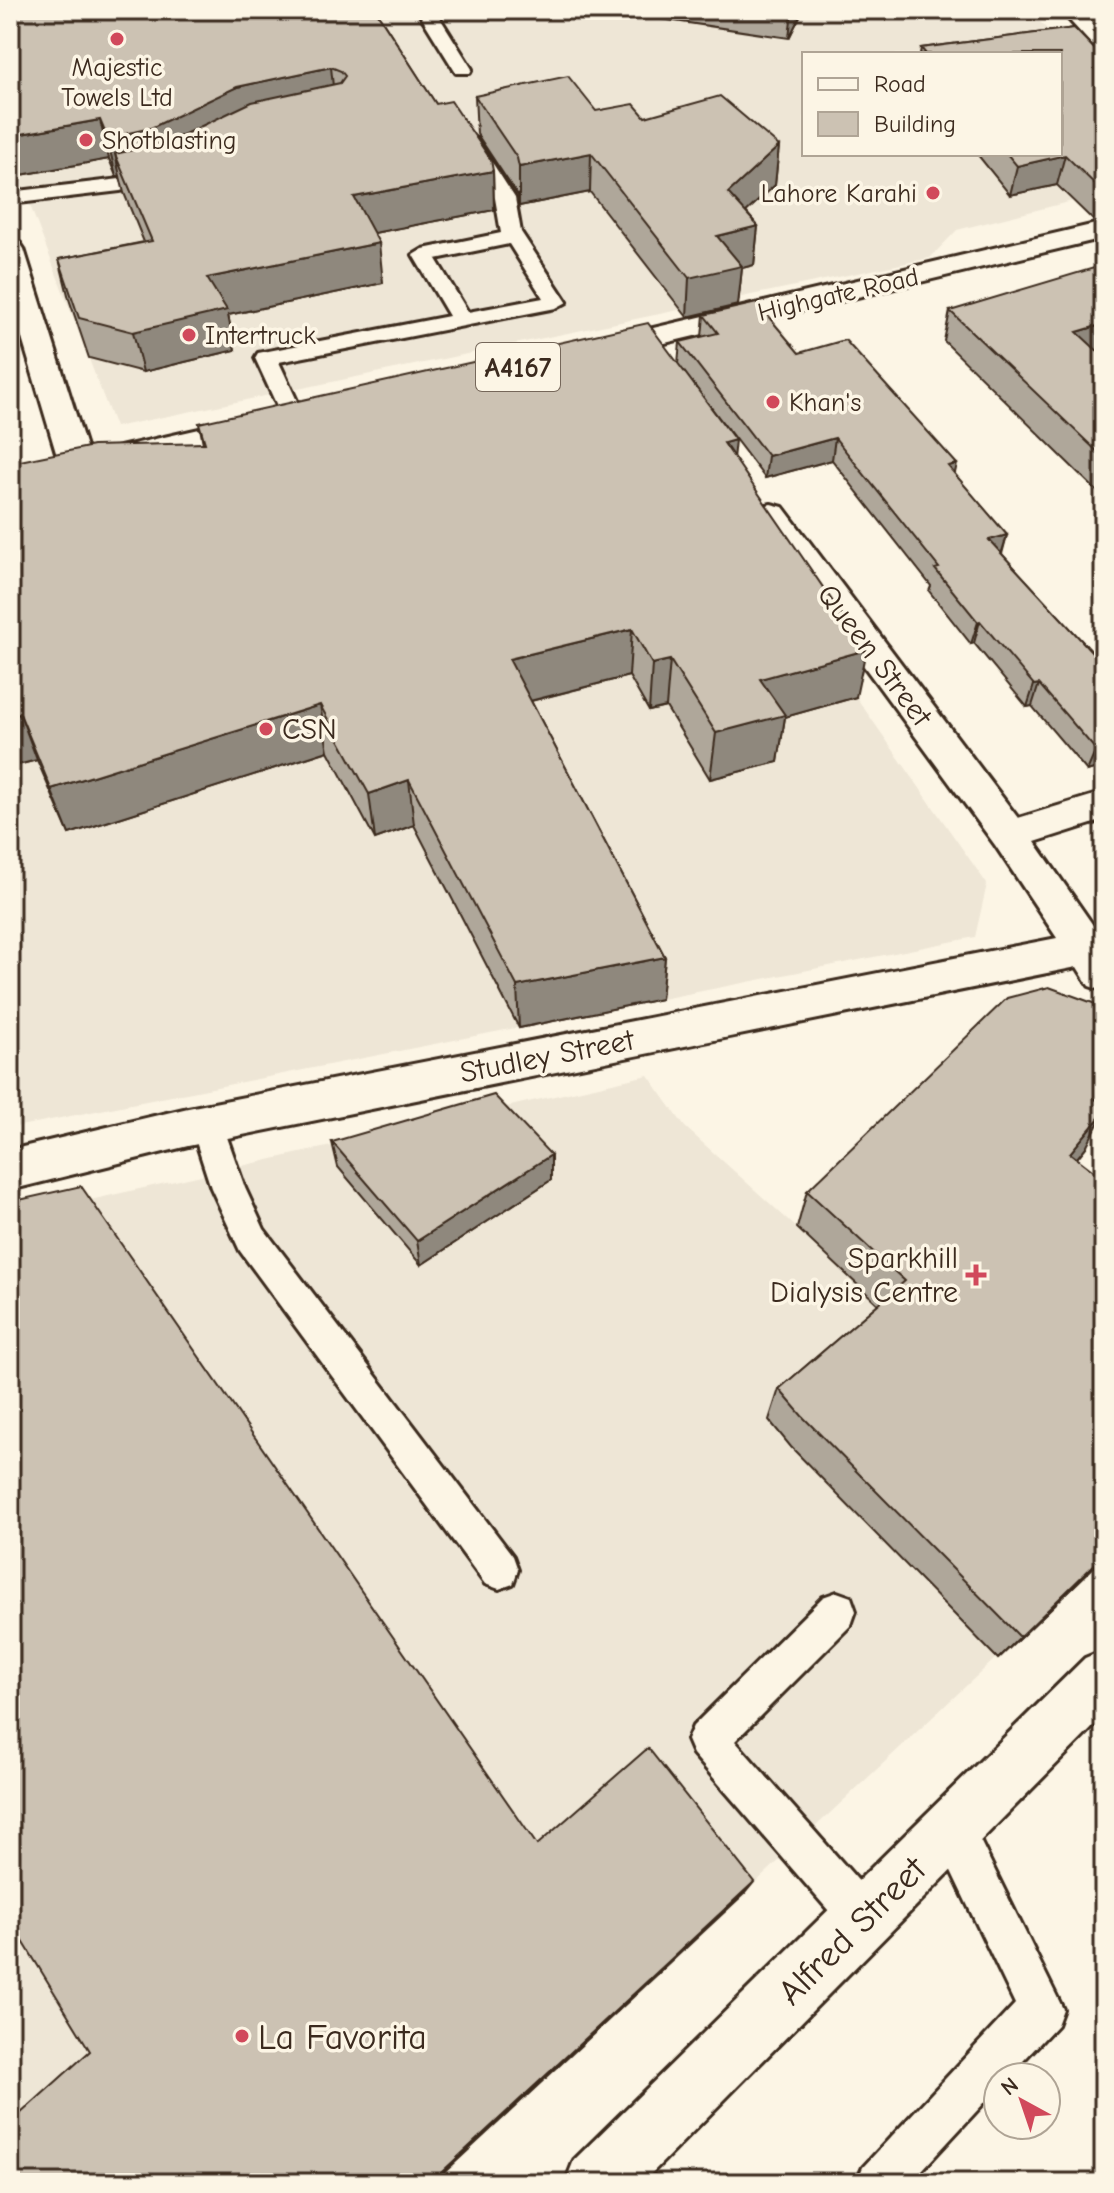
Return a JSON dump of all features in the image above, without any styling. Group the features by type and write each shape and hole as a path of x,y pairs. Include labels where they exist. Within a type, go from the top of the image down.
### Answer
{"main road":[{"path":"1072,10 1104,43"},
{"name":"Highgate Road","path":"565,357 651,354 1104,230"},
{"path":"10,249 76,466"},
{"path":"10,482 323,411"},
{"name":"Queen Street","path":"751,488 1009,835 1095,962"},
{"path":"1009,835 1104,806"},
{"name":"Studley Street","path":"10,1170 206,1123 1095,962"},
{"name":"Alfred Street","path":"597,2183 1104,1677"}],"lane":[{"path":"426,10 463,69"},
{"path":"293,418 266,358 556,302 514,237 506,216 505,198 462,132"},
{"path":"10,198 120,185 180,169"},
{"path":"462,320 423,255 514,237"},
{"path":"206,1123 228,1188 252,1240 499,1570"},
{"path":"837,1611 707,1740 863,1918"},
{"path":"879,2183 1041,2009 952,1829"}],"shaded area":[{"path":"10,10 1028,10 1073,55 1104,193 957,230 930,258 115,427 10,153"},
{"path":"638,372 756,728 856,697 987,884 975,937 10,1128 10,514"},
{"path":"964,1066 1086,1147 1050,1191 1104,1234 1104,1557 434,2183 10,2183 10,1218 648,1075 685,1127 797,1228"}],"building":[{"path":"10,10 377,10 436,104 451,101 491,160 493,171 354,197 379,243 207,278 227,310 133,332 79,318 59,259 152,241 115,154 168,142 252,102 340,83 345,76 331,67 237,87 151,128 111,137 107,137 100,120 10,136"},
{"path":"1074,28 1104,59 1104,192 1065,155 1062,156 1062,52 924,52 921,48"},
{"path":"568,76 596,111 634,104 645,117 720,96 779,146 728,193 758,226 717,236 742,266 689,278 591,153 519,167 517,158 475,96"},
{"path":"1009,156 1061,156 1017,166"},
{"path":"1104,265 1104,324 1077,332 1104,357 1104,458 950,311"},
{"path":"757,303 799,353 845,340 957,464 948,466 1007,535 989,540 1104,665 1104,747 1096,750 1039,684 1034,685 978,622 835,438 768,456 680,342 718,333 704,315"},
{"path":"648,323 735,440 724,443 866,650 760,679 785,715 716,733 670,660 652,664 632,629 509,659 665,957 517,986 409,780 369,794 320,705 51,789 20,714 10,716 10,463 93,446 205,443 199,423"},
{"path":"1049,987 1104,1007 1104,1089 1095,1099 1104,1105 1104,1112 1070,1153 1104,1179 1104,1555 1020,1637 779,1389 905,1281 807,1191 1007,998"},
{"path":"494,1095 551,1155 417,1241 332,1142"},
{"path":"81,1186 537,1845 648,1748 754,1882 430,2183 10,2183 10,2123 90,2051 10,1920 10,1202"}],"place":[{"name":"Majestic Towels Ltd","path":"117,39"},
{"name":"Shotblasting","path":"86,140"},
{"name":"Lahore Karahi","path":"933,193"},
{"name":"Intertruck","path":"189,335"},
{"name":"Khan's","path":"773,402"},
{"name":"CSN","path":"266,729"},
{"name":"Sparkhill Dialysis Centre","path":"976,1275"},
{"name":"La Favorita","path":"242,2036"}]}
